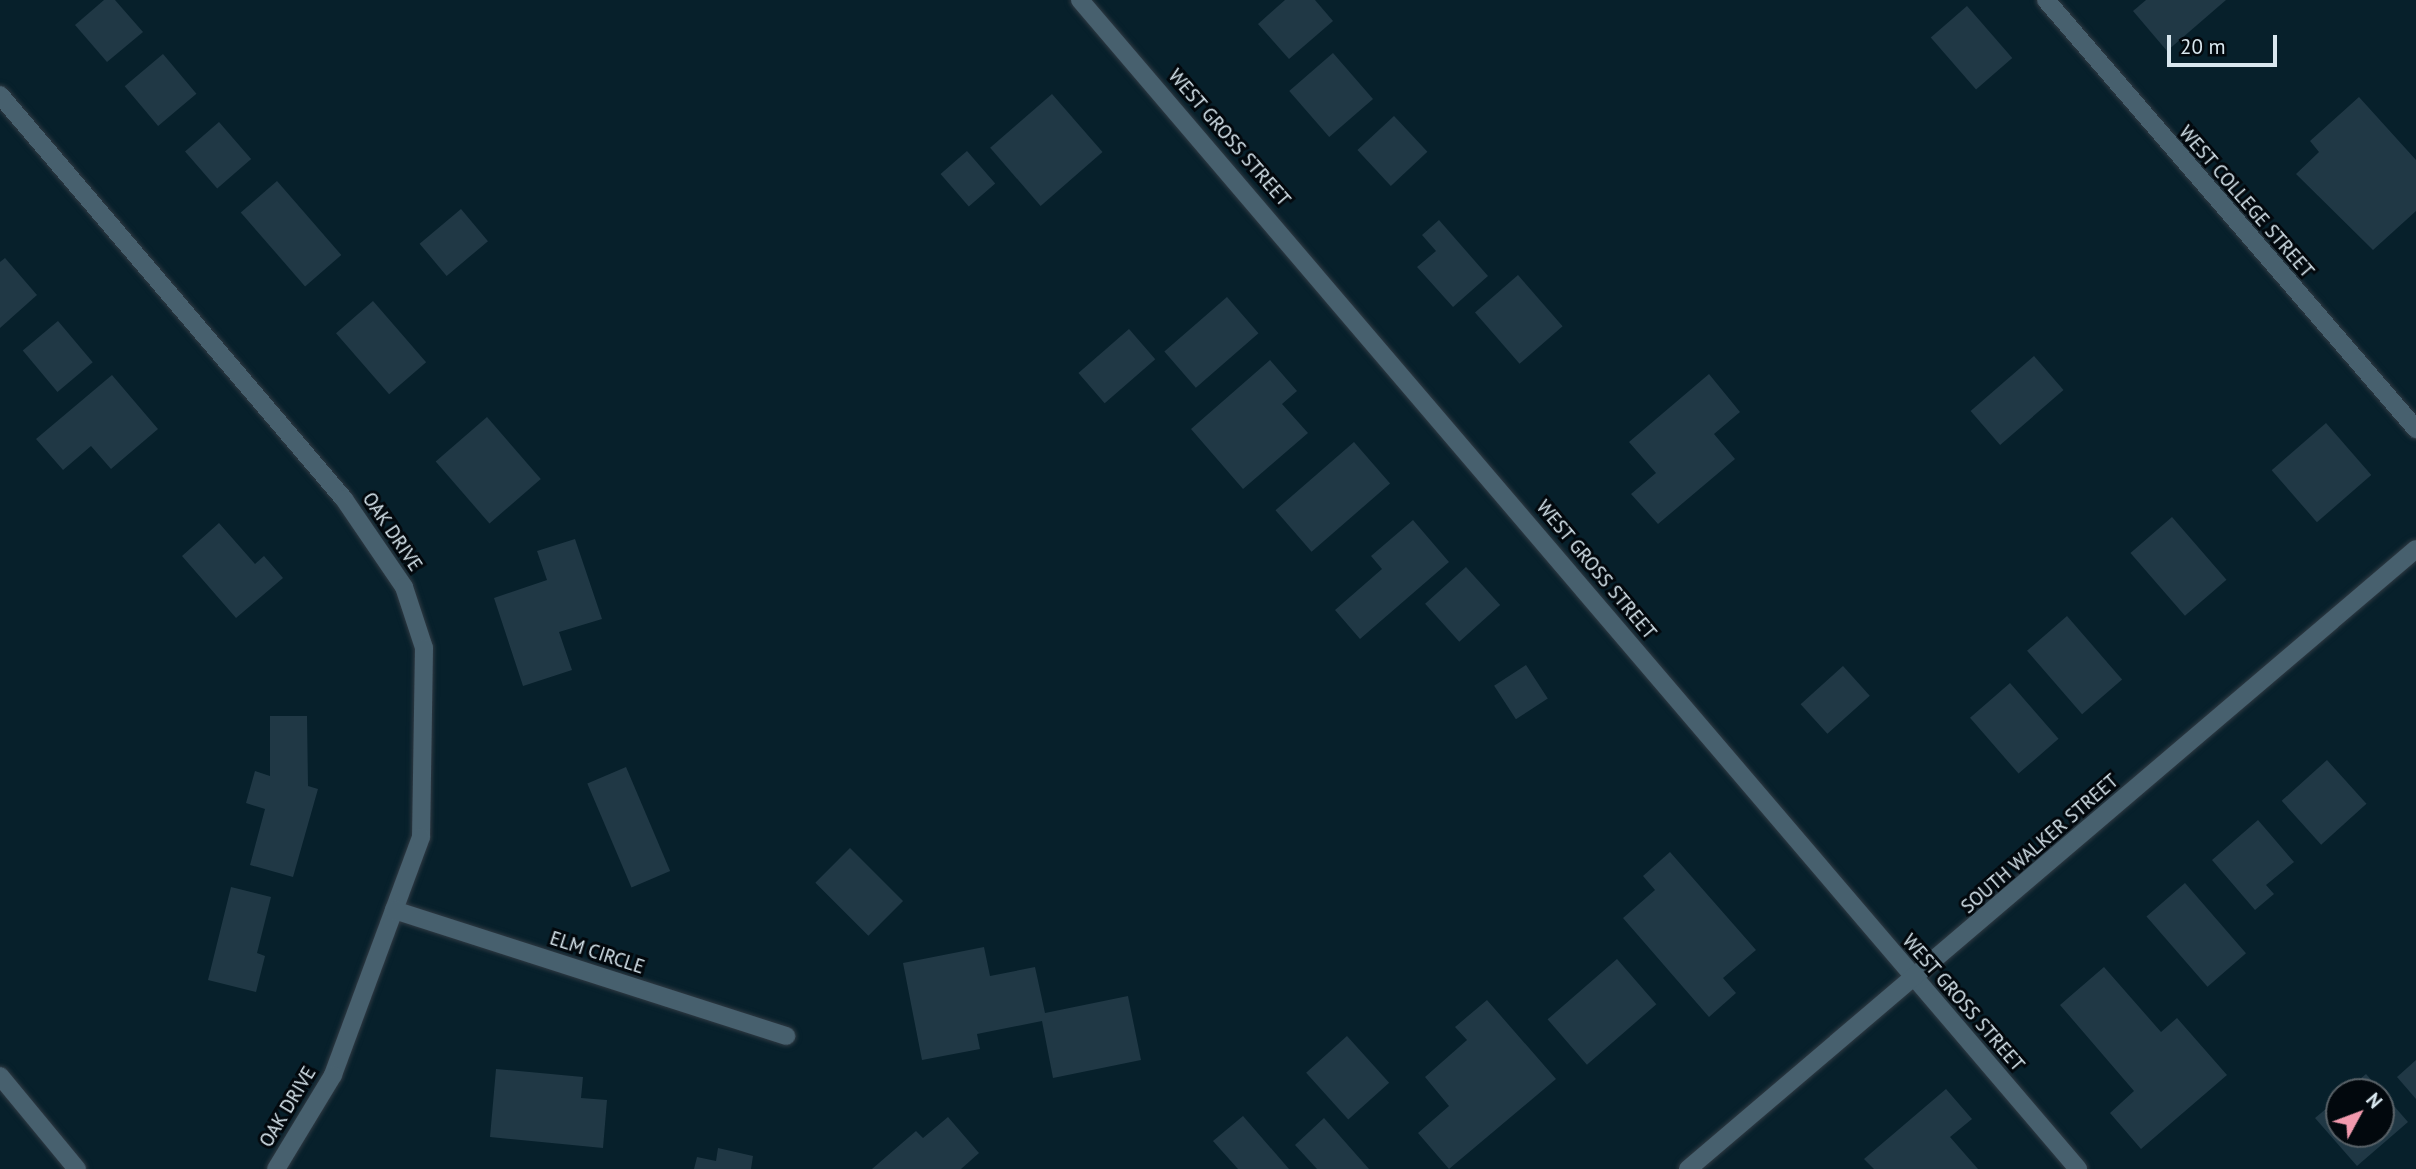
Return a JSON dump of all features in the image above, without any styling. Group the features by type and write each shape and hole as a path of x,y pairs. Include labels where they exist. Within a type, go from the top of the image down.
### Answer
{"street":[{"name":"WEST GROSS STREET","path":"1080,0 2078,1169"},
{"name":"WEST COLLEGE STREET","path":"2046,0 2416,429"},
{"name":"OAK DRIVE","path":"0,95 344,499 404,587 424,648 421,837 333,1075 276,1169"},
{"name":"SOUTH WALKER STREET","path":"1688,1169 2416,549"},
{"name":"ELM CIRCLE","path":"394,910 786,1036"},
{"path":"0,1076 78,1169"}],"building":[{"path":"104,0 115,0 143,32 107,62 75,25"},
{"path":"1285,0 1315,0 1333,21 1289,59 1258,24"},
{"path":"2146,0 2226,0 2167,51 2133,11"},
{"path":"1967,6 2012,58 1976,90 1931,37"},
{"path":"1333,53 1373,99 1329,137 1289,91"},
{"path":"163,54 196,94 158,126 125,86"},
{"path":"1052,94 1103,152 1041,206 990,148"},
{"path":"2359,97 2416,160 2416,211 2373,250 2296,174 2319,152 2310,141"},
{"path":"1394,116 1427,152 1391,186 1357,150"},
{"path":"219,122 251,159 217,189 185,152"},
{"path":"967,151 995,183 969,206 941,174"},
{"path":"277,181 341,255 305,286 241,212"},
{"path":"461,209 488,241 447,276 420,244"},
{"path":"1439,220 1488,276 1453,307 1417,267 1436,251 1422,235"},
{"path":"5,258 37,295 0,328 0,262"},
{"path":"1518,275 1563,326 1520,364 1475,312"},
{"path":"1227,297 1258,333 1196,388 1164,351"},
{"path":"373,301 426,362 389,394 336,333"},
{"path":"58,321 93,362 57,392 23,351"},
{"path":"1129,329 1155,359 1105,403 1078,373"},
{"path":"2034,356 2064,390 2000,445 1971,411"},
{"path":"1270,360 1297,391 1282,404 1308,433 1243,489 1191,429"},
{"path":"1709,374 1740,412 1714,434 1735,459 1658,524 1631,494 1656,473 1629,442"},
{"path":"112,375 158,429 111,469 91,446 63,470 36,439"},
{"path":"487,417 541,479 489,523 436,462"},
{"path":"2326,423 2371,475 2317,522 2272,470"},
{"path":"1354,442 1390,484 1312,552 1276,510"},
{"path":"2172,517 2226,580 2185,616 2130,553"},
{"path":"1413,520 1449,562 1360,639 1335,610 1382,569 1371,556"},
{"path":"219,523 255,564 264,556 283,578 236,618 182,556"},
{"path":"575,539 602,619 559,632 572,670 523,686 494,598 547,580 537,551"},
{"path":"1466,567 1500,605 1459,642 1425,604"},
{"path":"2067,616 2122,679 2082,714 2027,651"},
{"path":"1526,665 1548,699 1516,719 1494,686"},
{"path":"1843,666 1870,696 1827,734 1801,704"},
{"path":"2010,683 2059,739 2019,774 1970,718"},
{"path":"270,716 307,716 308,786 318,789 293,877 250,865 265,809 246,803 255,771 270,776"},
{"path":"2327,760 2366,804 2321,845 2282,801"},
{"path":"626,767 670,871 631,887 587,783"},
{"path":"2258,820 2294,862 2266,885 2274,894 2255,910 2212,860"},
{"path":"850,848 903,901 868,936 815,883"},
{"path":"1670,852 1756,950 1723,978 1736,993 1709,1017 1623,918 1655,890 1643,876"},
{"path":"2185,883 2246,953 2208,987 2147,916"},
{"path":"231,887 271,897 257,953 265,956 256,992 208,980"},
{"path":"984,947 990,976 1035,967 1045,1013 1128,996 1141,1060 1053,1078 1042,1021 977,1034 980,1049 922,1060 903,963"},
{"path":"1617,959 1656,1004 1587,1065 1548,1019"},
{"path":"2104,967 2161,1032 2177,1018 2227,1075 2141,1149 2110,1113 2134,1091 2060,1005"},
{"path":"1487,1000 1556,1079 1449,1169 1418,1133 1449,1106 1425,1077 1467,1040 1455,1027"},
{"path":"1347,1036 1389,1083 1348,1120 1306,1073"},
{"path":"2416,1060 2416,1099 2397,1077"},
{"path":"496,1069 583,1077 581,1098 607,1100 603,1148 490,1137"},
{"path":"1946,1089 1972,1119 1950,1137 1978,1169 1874,1169 1864,1159"},
{"path":"2395,1107 2408,1122 2395,1133"},
{"path":"2325,1110 2325,1129 2315,1118"},
{"path":"1243,1116 1289,1169 1238,1169 1213,1141"},
{"path":"948,1117 979,1153 961,1169 872,1169 916,1131 923,1138"},
{"path":"1324,1118 1369,1169 1317,1169 1295,1145"},
{"path":"718,1148 753,1156 751,1169 694,1169 697,1157 716,1161"},
{"path":"2341,1148 2378,1148 2357,1166"}]}
